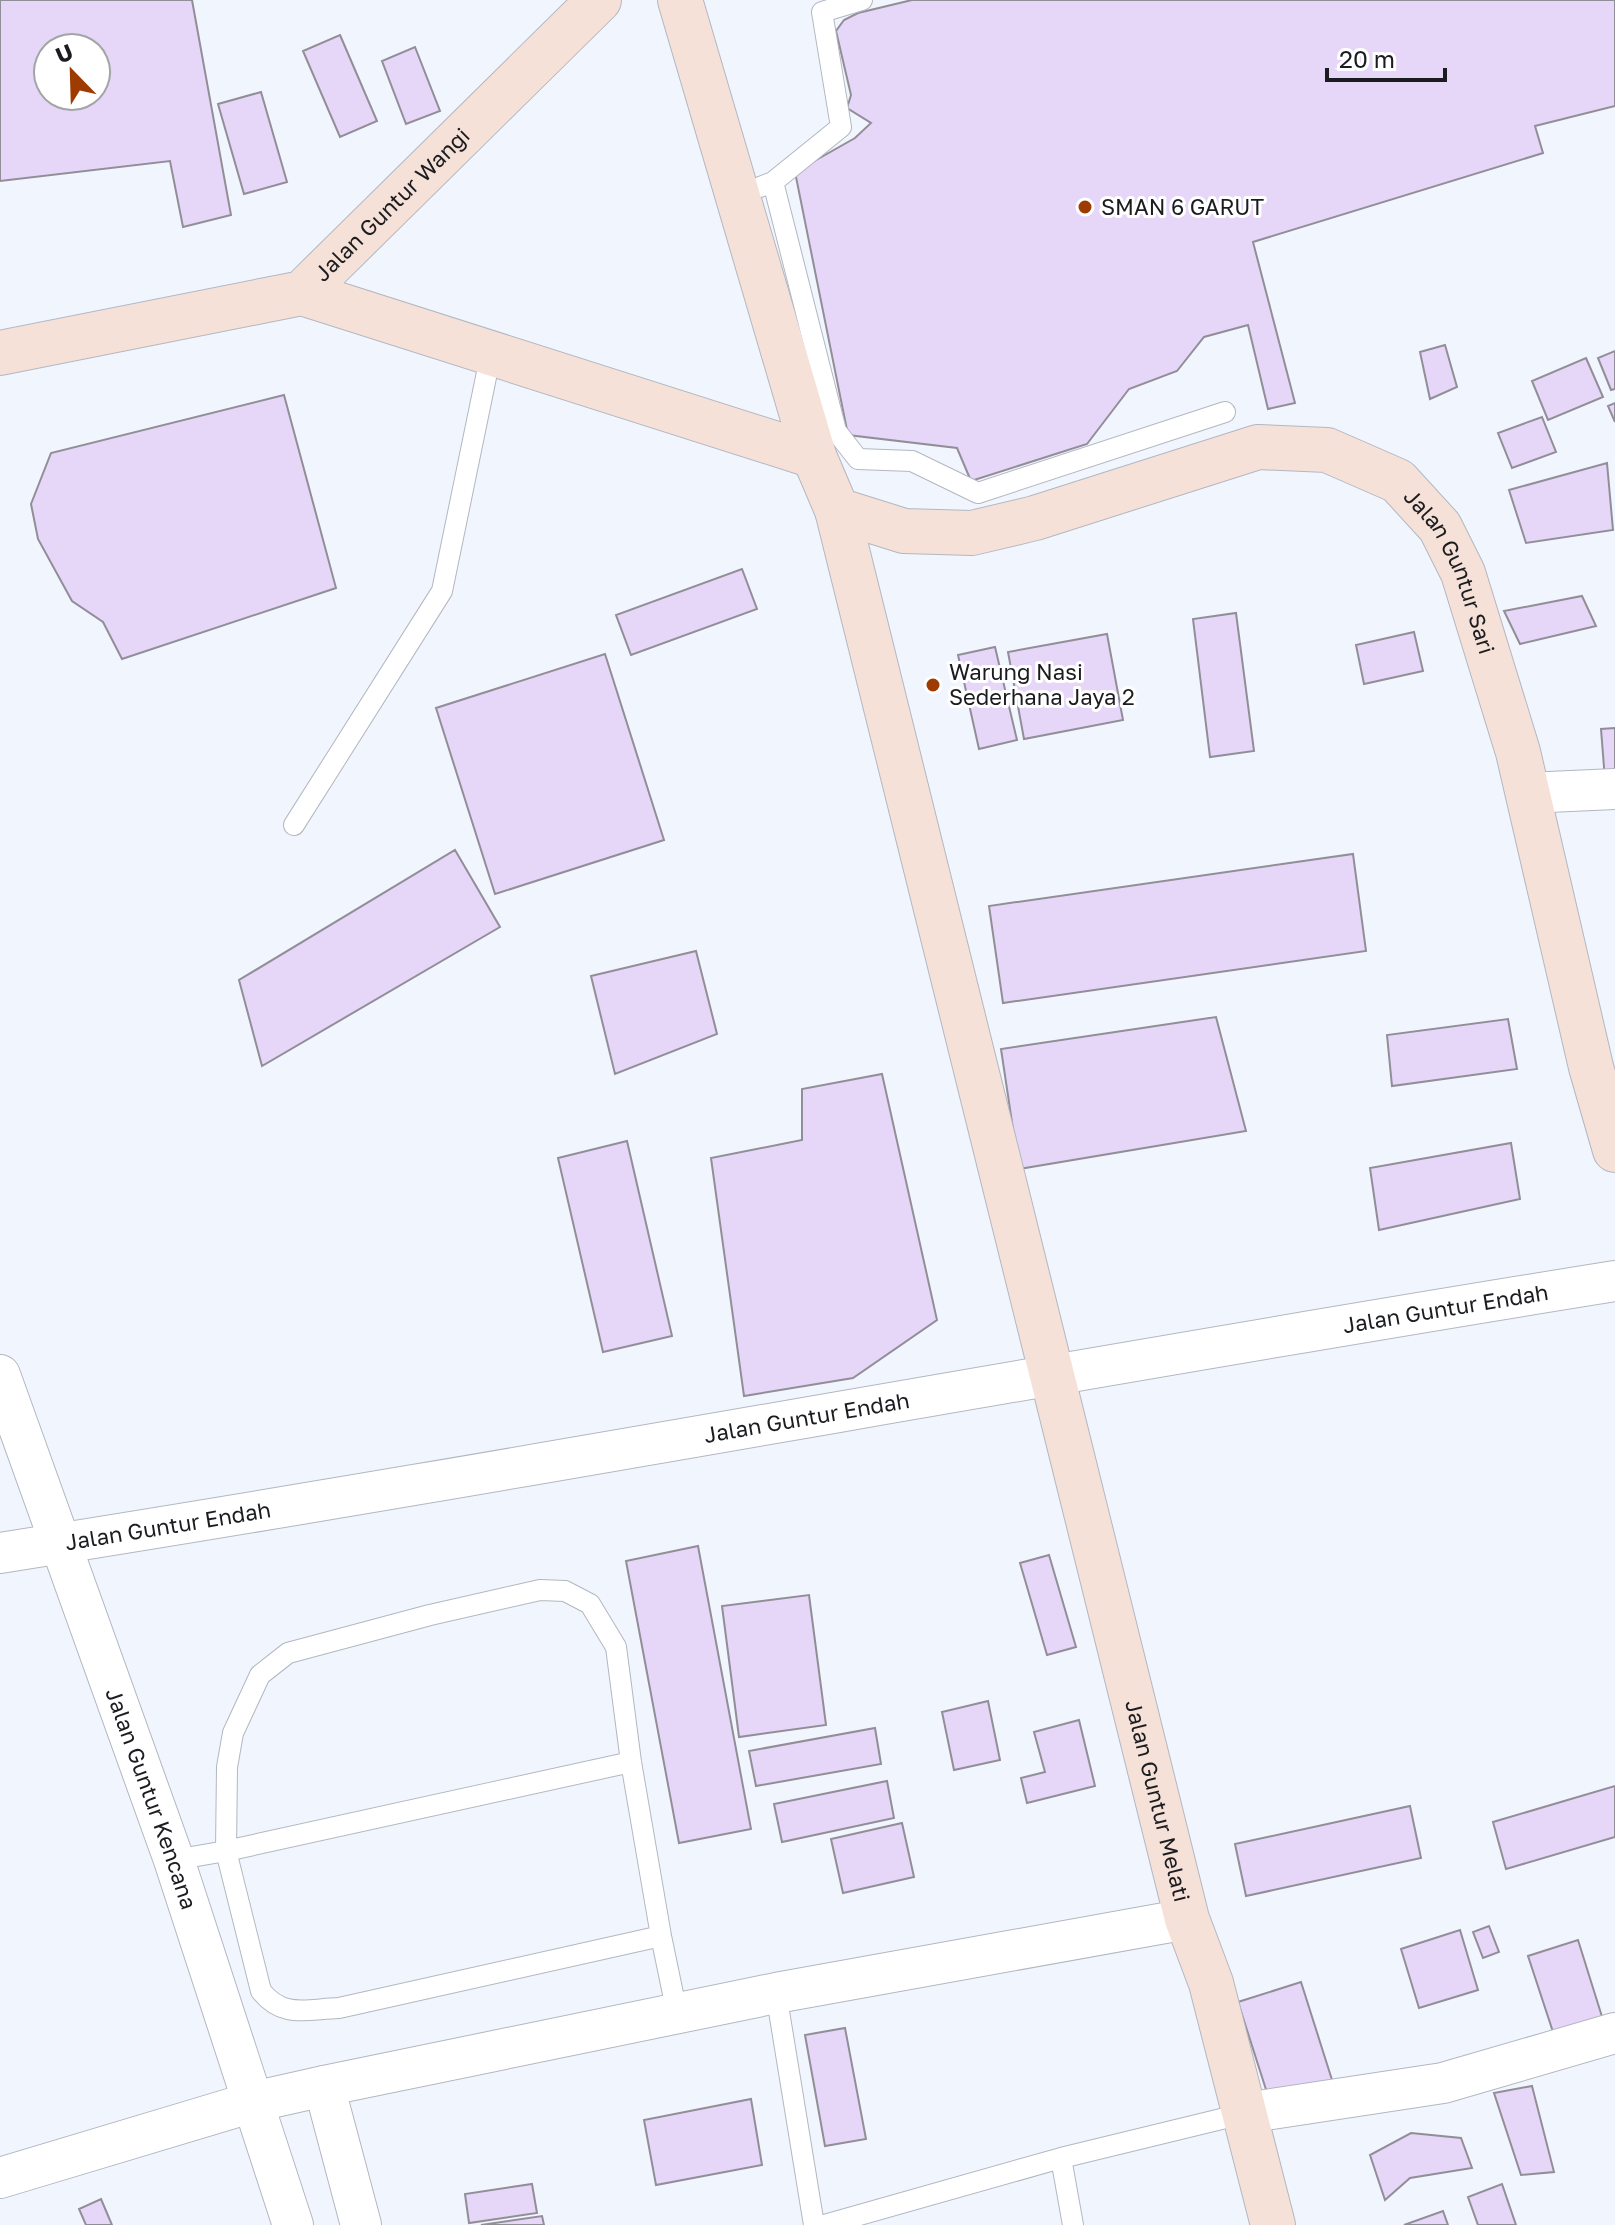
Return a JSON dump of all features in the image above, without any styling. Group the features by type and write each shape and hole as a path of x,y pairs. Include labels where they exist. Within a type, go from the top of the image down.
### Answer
{"street":[{"name":"Jalan Guntur Wangi","path":"0,353 302,293 599,0"},
{"path":"680,0 755,189 814,456 837,510"},
{"path":"302,293 814,456"},
{"name":"Jalan Guntur Sari","path":"837,510 904,531 972,533 1035,518 1258,447 1327,450 1398,481 1440,527 1463,573 1518,752 1591,1067 1615,1150"},
{"name":"Jalan Guntur Melati","path":"837,510 1187,1919 1211,1983 1273,2225"},
{"path":"1527,793 1615,789"},
{"name":"Jalan Guntur Endah","path":"0,1553 235,1516 1051,1374 1615,1281"},
{"name":"Jalan Guntur Kencana","path":"0,1375 174,1860 293,2225"},
{"path":"0,2178 253,2102 324,2086 776,1993 1187,1919"},
{"path":"1246,2113 1443,2083 1615,2033"},
{"path":"324,2086 361,2225"}],"lane":[{"path":"862,0 822,12 841,127 755,189 836,431 858,459 912,461 978,493 1225,412"},
{"path":"294,825 442,591 491,353"},
{"path":"661,1936 339,2008 287,2010 273,2005 261,1991 226,1851 229,1755 238,1721 260,1675 288,1653 512,1596 540,1590 565,1591 590,1604 616,1647 631,1762 677,2013"},
{"path":"174,1860 631,1762"},
{"path":"776,1993 814,2225"},
{"path":"824,2225 1061,2158 1246,2113"},
{"path":"1061,2158 1073,2225"}],"building":[{"path":"0,0 192,0 231,215 183,227 170,161 0,181"},
{"name":"SMAN 6 GARUT","path":"912,0 1615,0 1615,106 1535,126 1543,153 1253,242 1295,403 1268,409 1248,325 1204,337 1177,371 1129,389 1087,444 971,481 957,448 848,435 795,172 855,138 871,123 847,108 851,95 836,31 844,20 858,13"},
{"path":"340,35 377,121 340,137 303,51"},
{"path":"415,47 440,111 406,124 382,61"},
{"path":"261,92 287,182 244,194 218,104"},
{"path":"1445,345 1457,387 1430,399 1420,352"},
{"path":"1615,351 1615,389 1611,390 1598,358"},
{"path":"1586,358 1603,397 1548,420 1532,381"},
{"path":"284,395 336,588 122,659 103,622 72,601 38,539 31,504 51,453"},
{"path":"1615,403 1615,422 1608,406"},
{"path":"1542,417 1556,452 1512,468 1498,433"},
{"path":"1607,463 1613,530 1526,543 1509,490"},
{"path":"742,569 757,609 631,655 616,615"},
{"path":"1582,596 1596,626 1520,644 1504,611"},
{"path":"1236,613 1254,751 1210,757 1193,619"},
{"path":"1414,632 1423,671 1364,684 1356,645"},
{"path":"1107,634 1123,720 1024,739 1008,652"},
{"path":"995,647 1017,740 979,749 958,655"},
{"path":"605,654 664,840 495,894 436,708"},
{"path":"1615,728 1615,779 1605,780 1601,729"},
{"path":"455,850 500,927 262,1066 239,980"},
{"path":"1353,854 1366,951 1003,1003 989,906"},
{"path":"696,951 717,1034 615,1074 591,976"},
{"path":"1216,1017 1246,1131 1019,1169 1001,1049"},
{"path":"1508,1019 1517,1069 1392,1086 1387,1035"},
{"path":"882,1074 937,1320 853,1378 744,1396 711,1158 802,1140 802,1089"},
{"path":"627,1141 672,1336 603,1352 558,1158"},
{"path":"1511,1143 1520,1199 1379,1230 1370,1168"},
{"path":"698,1546 751,1829 679,1843 626,1561"},
{"path":"1049,1555 1076,1647 1047,1655 1020,1563"},
{"path":"809,1595 826,1725 739,1737 722,1606"},
{"path":"988,1701 1000,1760 954,1770 942,1712"},
{"path":"1079,1720 1095,1786 1027,1803 1021,1778 1045,1772 1034,1732"},
{"path":"875,1728 881,1764 756,1786 749,1751"},
{"path":"887,1781 894,1818 782,1842 774,1804"},
{"path":"1615,1786 1615,1837 1506,1869 1493,1822"},
{"path":"1410,1806 1421,1858 1246,1896 1235,1844"},
{"path":"902,1823 914,1877 843,1893 831,1839"},
{"path":"1489,1926 1499,1952 1483,1958 1473,1932"},
{"path":"1460,1930 1478,1990 1419,2008 1401,1949"},
{"path":"1578,1940 1604,2023 1555,2038 1528,1956"},
{"path":"1301,1982 1333,2083 1270,2102 1238,2002"},
{"path":"845,2028 866,2139 825,2146 805,2035"},
{"path":"1532,2086 1554,2172 1521,2175 1494,2093"},
{"path":"751,2099 762,2165 656,2185 644,2120"},
{"path":"1411,2133 1461,2138 1472,2168 1410,2178 1385,2200 1370,2155"},
{"path":"532,2184 537,2213 469,2223 465,2194"},
{"path":"1502,2184 1516,2225 1478,2225 1468,2197"},
{"path":"101,2199 112,2225 86,2225 79,2209"},
{"path":"1443,2211 1448,2225 1404,2225"},
{"path":"542,2216 544,2225 481,2225"}],"place":[{"name":"SMAN 6 GARUT","path":"1085,207"},
{"name":"Warung Nasi Sederhana Jaya 2","path":"933,685"}]}
